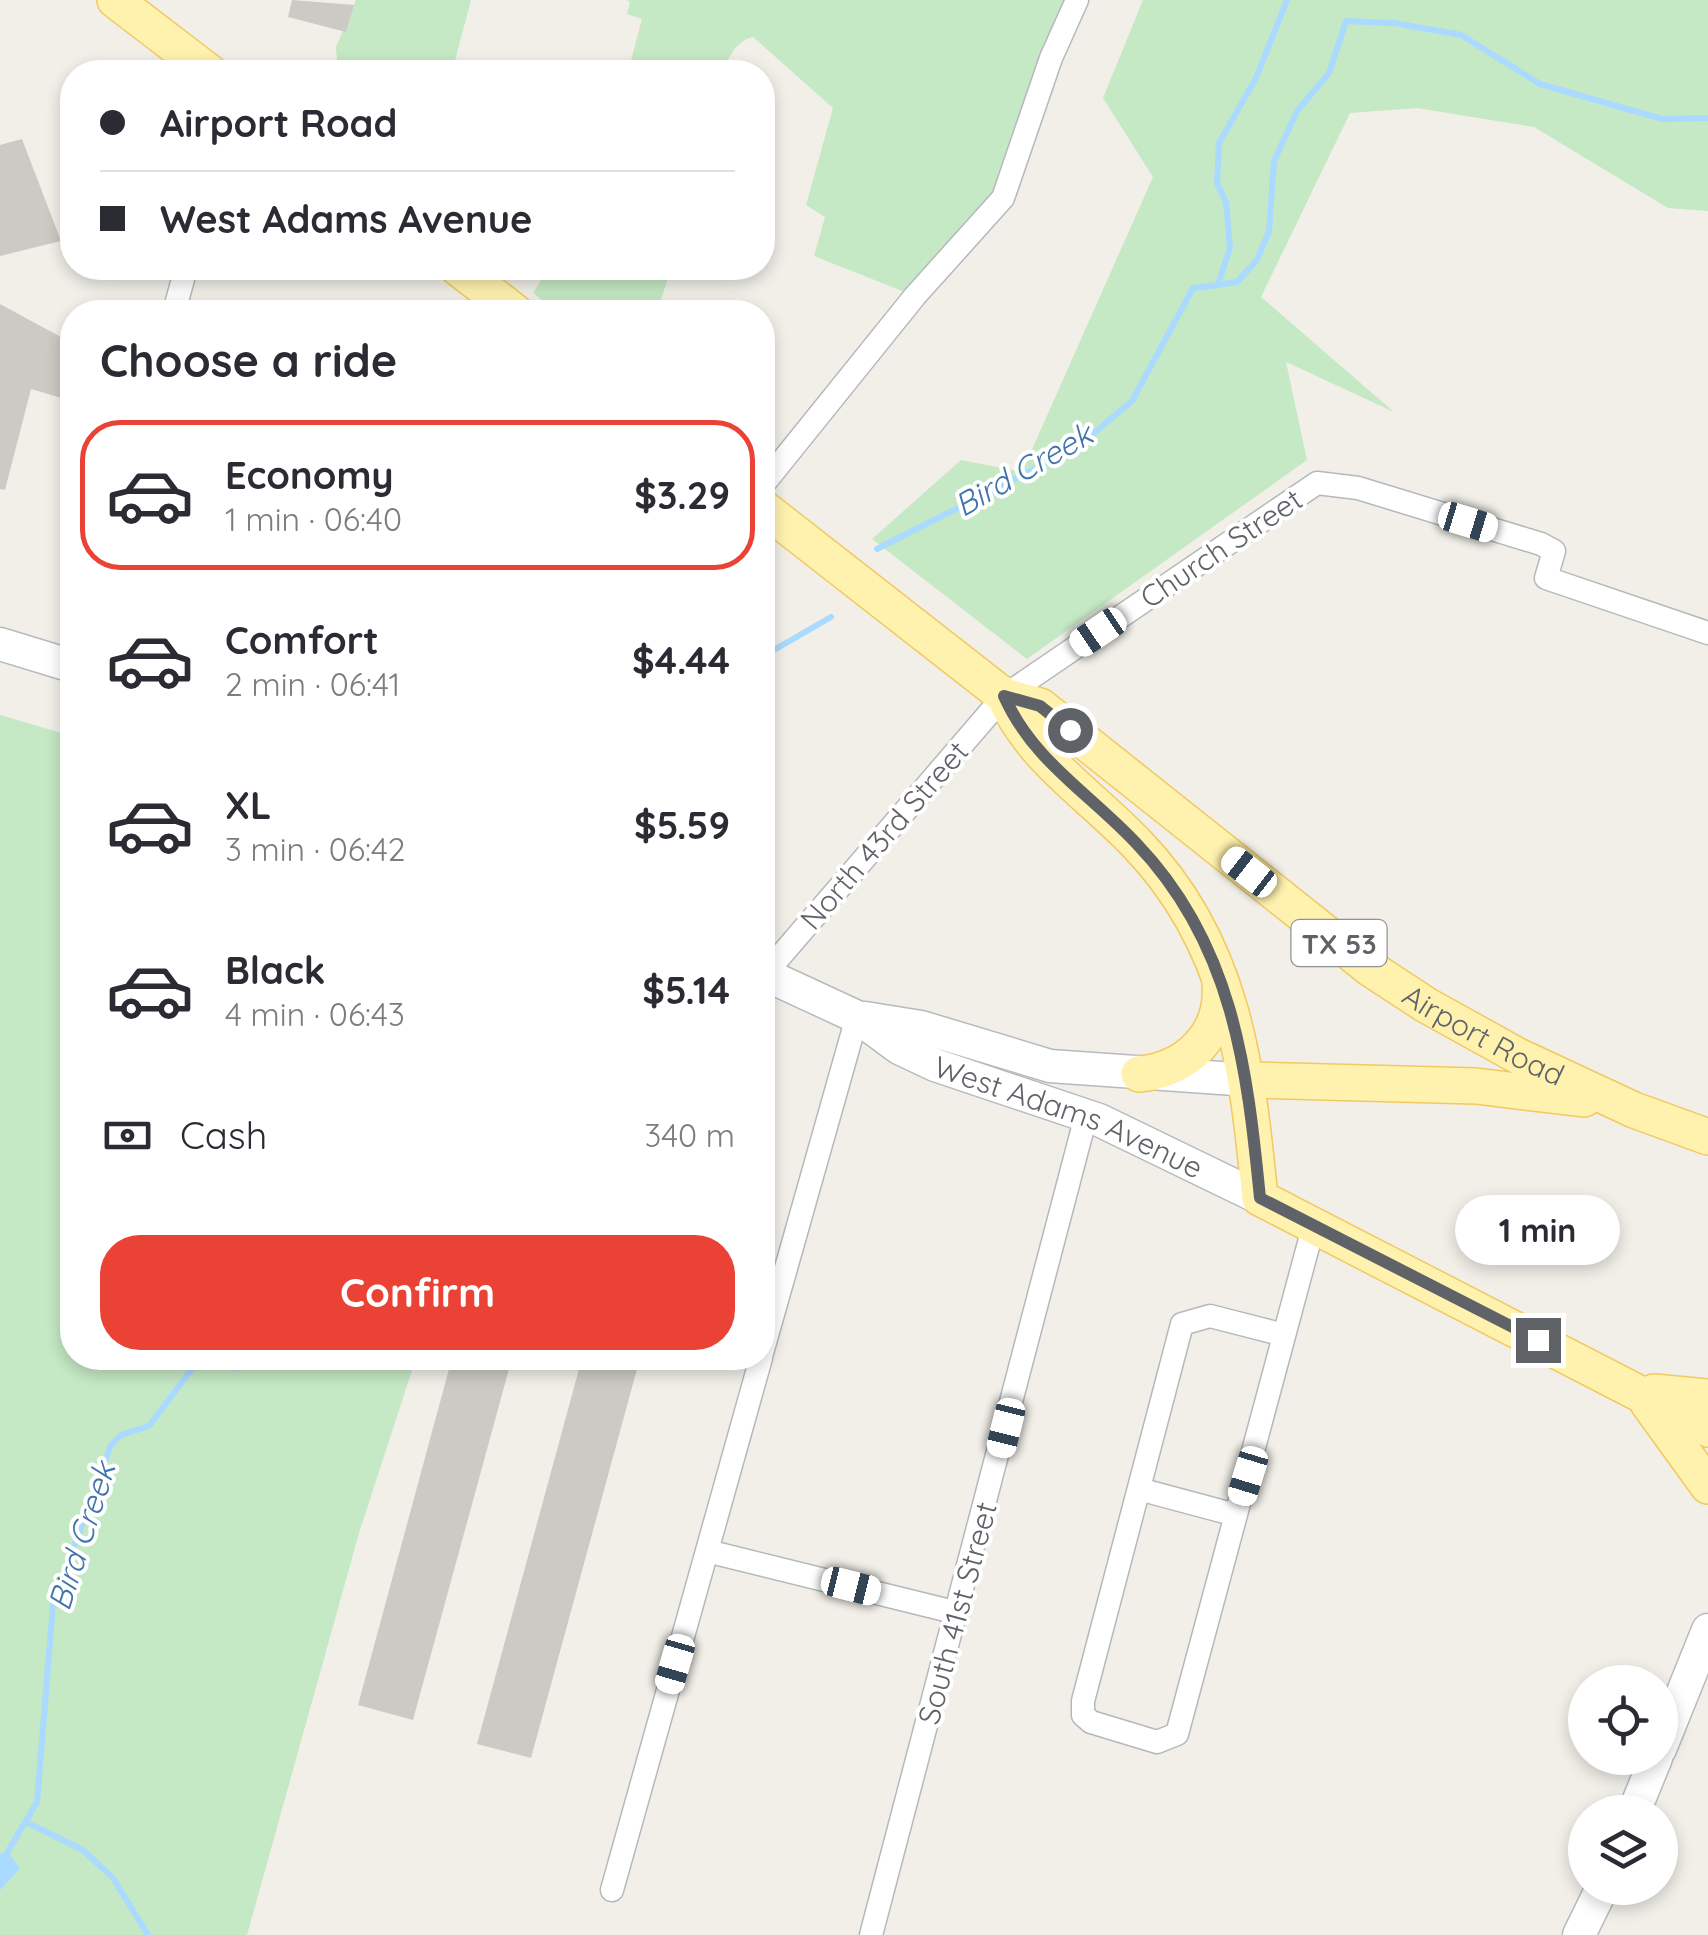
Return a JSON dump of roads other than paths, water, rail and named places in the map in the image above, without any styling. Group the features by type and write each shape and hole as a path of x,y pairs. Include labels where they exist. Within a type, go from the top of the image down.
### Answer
{"main road":[{"path":"115,0 193,60"},
{"path":"474,280 499,300"},
{"name":"Airport Road","path":"775,517 1004,696 1040,706 1371,969 1504,1048 1634,1110 1708,1137"},
{"path":"0,644 60,662"},
{"name":"Airport Road","path":"1004,696 1019,731 1141,848 1188,916 1219,978 1242,1042 1260,1198"},
{"path":"1139,1074 1182,1062 1204,1042 1216,1017 1219,978"},
{"name":"West Adams Avenue","path":"775,979 857,1017 899,1048 936,1065 1086,1116 1190,1161 1708,1429"},
{"name":"West Adams Avenue","path":"857,1017 920,1028 1050,1066 1249,1080"},
{"name":"Airport Road","path":"1249,1080 1476,1086 1541,1092 1634,1110"},
{"path":"1638,1390 1708,1396"},
{"path":"1638,1390 1708,1486"},
{"path":"1678,1704 1708,1630"},
{"path":"1579,1935 1594,1905"}],"street":[{"path":"775,470 915,296 1003,198 1052,58 1077,0"},
{"name":"Church Street","path":"1004,696 1317,483 1358,488 1541,544 1554,551 1546,578 1708,633"},
{"name":"North 43rd Street","path":"775,961 1004,696"},
{"path":"775,1309 857,1017"},
{"name":"South 41st Street","path":"871,1935 1086,1116"},
{"path":"1284,1335 1210,1316 1182,1324 1083,1701 1084,1715 1092,1722 1157,1742 1177,1734 1313,1228"},
{"path":"612,1890 758,1370"},
{"path":"1139,1489 1236,1515"},
{"path":"707,1550 958,1613"}],"water":[{"path":"0,1853 10,1854 20,1869 0,1890"}],"waterway":[{"name":"Bird Creek","path":"877,549 1058,457 1132,401 1193,288 1218,285 1230,248 1226,202 1217,183 1219,143 1256,78 1287,0"},
{"path":"1218,285 1237,282 1257,260 1269,231 1274,161 1297,111 1329,73 1346,21 1394,23 1461,35 1540,84 1662,119 1708,118"},
{"name":"Bird Creek","path":"775,649 831,617"},
{"name":"Bird Creek","path":"0,1865 37,1802 53,1604 111,1445 121,1435 149,1426 191,1370"},
{"path":"26,1822 83,1850 113,1878 148,1935"}]}
